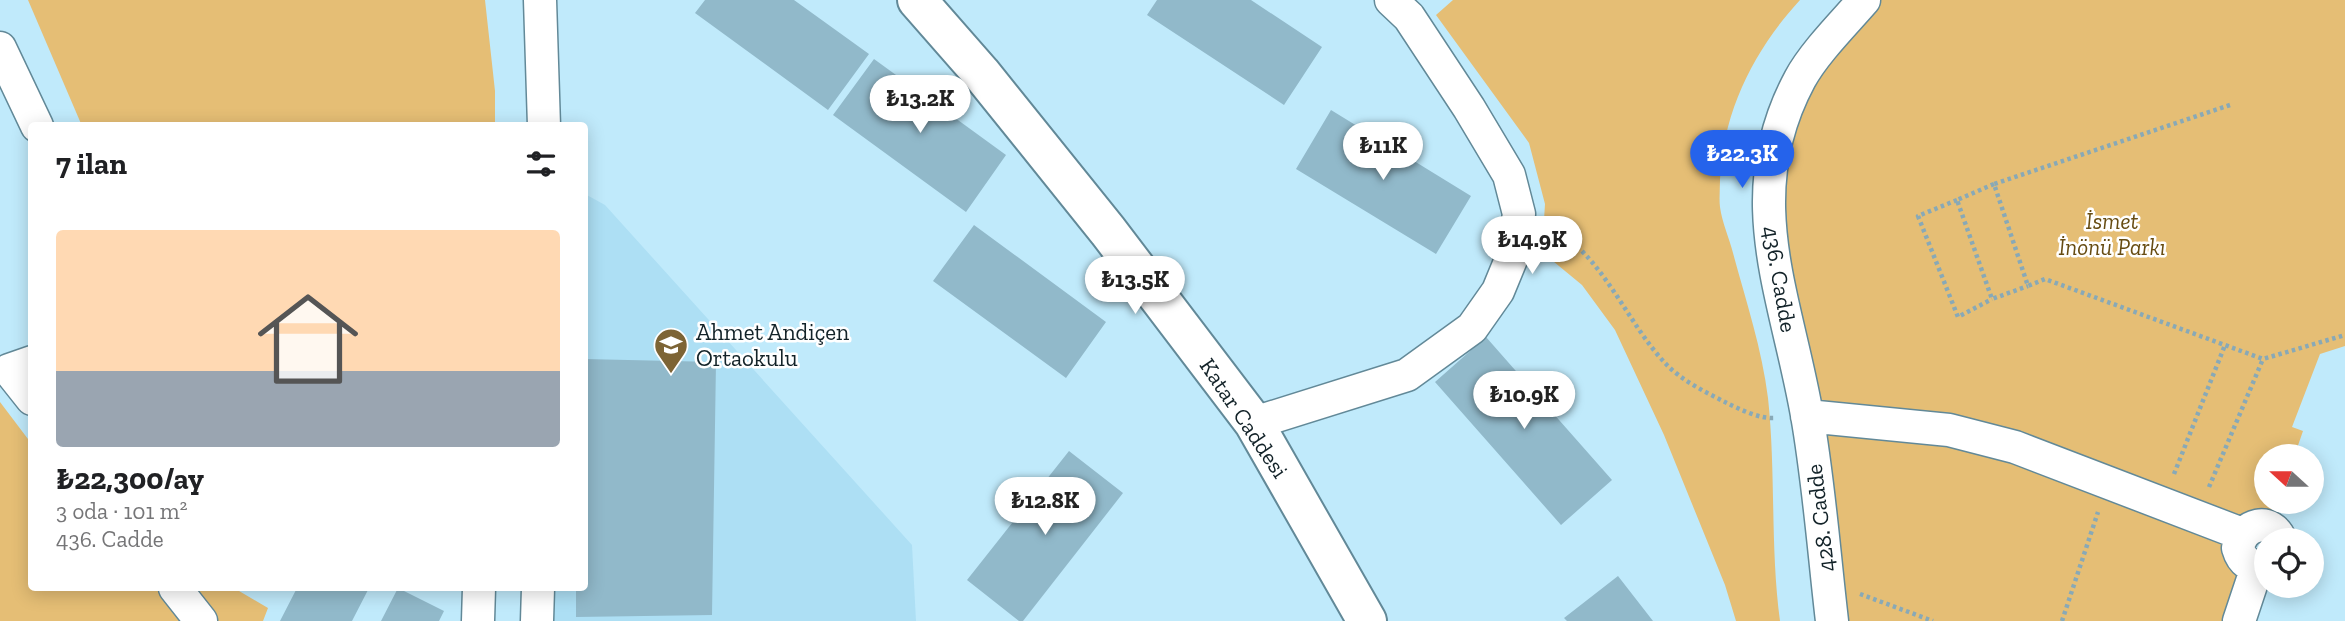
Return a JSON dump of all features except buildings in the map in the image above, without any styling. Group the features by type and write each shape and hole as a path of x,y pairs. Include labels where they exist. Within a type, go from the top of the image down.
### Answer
{"main road":[{"name":"Katar Caddesi","path":"917,0 981,73 1108,230 1254,423 1367,621"}],"street":[{"path":"540,0 540,122"},
{"path":"1254,423 1407,375 1472,328 1498,291 1512,257 1518,214 1509,175 1409,17 1391,0"},
{"name":"436. Cadde","path":"1807,416 1770,236 1768,196 1773,157 1783,115 1802,76 1864,0"},
{"path":"0,48 35,122"},
{"path":"28,363 9,370 28,394"},
{"path":"1807,416 1949,430 2015,447 2242,534"},
{"name":"428. Cadde","path":"1807,416 1832,621"},
{"path":"2254,564 2245,561 2240,555 2238,548 2242,534 2254,525 2271,528"},
{"path":"2239,621 2254,586"},
{"path":"178,591 201,621"},
{"path":"478,621 479,591"},
{"path":"537,621 538,591"}],"path":[{"path":"2230,105 1994,184 1917,216 1958,317 1992,299 2045,279 2263,359 2345,335"},
{"path":"1994,184 2028,286"},
{"path":"1957,200 1992,299"},
{"path":"1518,214 1557,231 1580,249 1667,366 1708,394 1745,411 1768,419 1807,416"},
{"path":"2163,503 2225,345"},
{"path":"2196,516 2263,359"},
{"path":"2062,621 2108,481"},
{"path":"1827,581 1933,621"}],"shaded area":[{"name":"Ahmet Andiçen Ortaokulu","path":"588,196 605,205 912,545 916,621 537,621 538,591 588,591"}],"green space":[{"path":"28,0 485,0 495,91 495,122 80,122"},
{"path":"1453,0 1800,0 1783,19 1744,83 1727,130 1720,180 1721,213 1753,325 1768,398 1780,621 1736,621 1725,585 1664,435 1615,330 1582,285 1542,252 1545,204 1529,143 1436,15"},
{"name":"İsmet İnönü Parkı","path":"1864,0 2345,0 2345,346 2320,354 2292,427 2303,431 2298,444 2254,444 2254,514 2272,514 2268,526 2254,525 2239,621 1832,621 1768,196 1832,37"},
{"path":"0,402 28,439 28,591 160,591 186,621 0,621"},
{"path":"177,591 239,591 268,608 263,621 201,621"}],"place":[{"name":"Ahmet Andiçen Ortaokulu","path":"671,375"}]}
